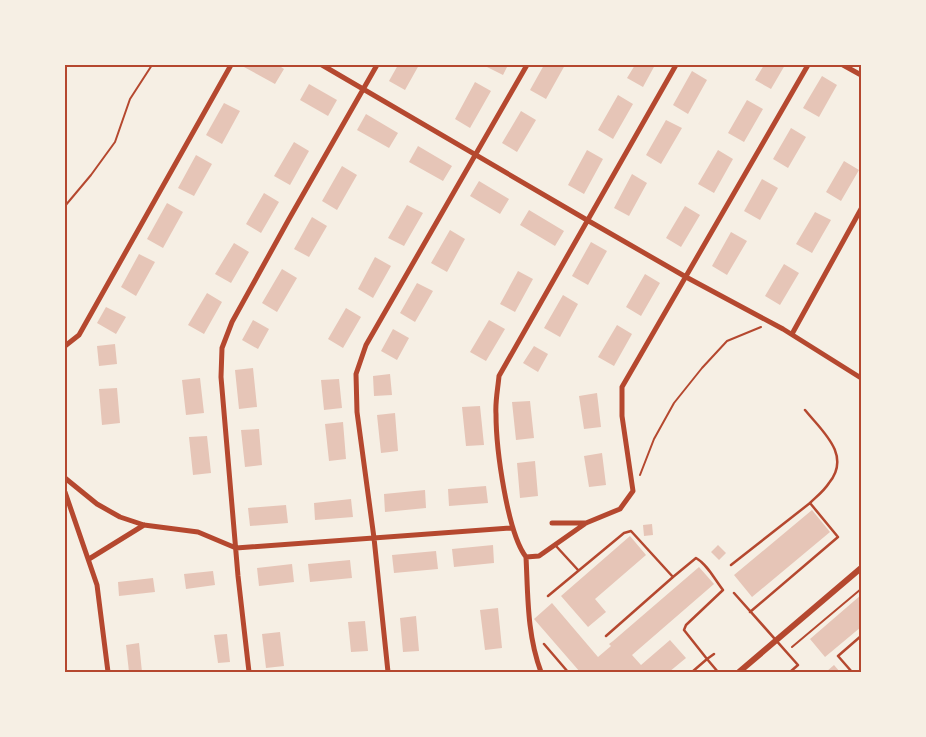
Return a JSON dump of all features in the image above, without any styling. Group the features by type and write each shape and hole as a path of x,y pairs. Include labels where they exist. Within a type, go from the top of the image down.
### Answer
{"street":[{"path":"65,346 79,335 231,65"},
{"path":"322,65 686,277 792,334 861,378"},
{"path":"249,672 238,576 221,377 222,348 232,322 377,65"},
{"path":"388,672 374,538 357,412 356,374 366,345 528,65"},
{"path":"541,672 536,660 529,622 526,557 520,550 512,528 501,466 496,414 498,376 676,65"},
{"path":"526,557 539,556 586,523 620,509 633,491 622,416 622,387 808,65"},
{"path":"843,65 861,75"},
{"path":"792,334 861,209"},
{"path":"65,478 120,517 144,525 198,532 236,548 512,528"},
{"path":"65,492 97,585 108,672"},
{"path":"552,523 586,523"},
{"path":"89,559 144,525"},
{"path":"739,672 861,568"}],"lane":[{"path":"731,565 810,503 830,482 838,464 834,444 805,410"},
{"path":"750,612 838,536 810,503"},
{"path":"548,596 624,533 631,531 673,577"},
{"path":"555,544 578,570"},
{"path":"606,636 696,558 711,574 722,590 686,624 684,630 718,672"},
{"path":"734,593 798,666 790,672"},
{"path":"852,672 838,656 861,636"},
{"path":"544,644 568,672"},
{"path":"692,672 714,654"}],"path":[{"path":"65,206 115,142 130,99 152,65"},
{"path":"633,491 654,439 674,403 702,368 727,341 773,323"},
{"path":"786,653 861,589"}],"building":[{"path":"245,65 278,65 284,69 275,84 244,67"},
{"path":"398,65 419,65 405,90 389,81"},
{"path":"488,65 508,65 503,75 487,67"},
{"path":"544,65 565,65 546,99 530,90"},
{"path":"635,65 655,65 643,87 627,78"},
{"path":"764,65 785,65 771,89 755,80"},
{"path":"692,71 707,80 688,114 673,105"},
{"path":"822,76 837,85 819,117 803,108"},
{"path":"475,82 491,91 470,128 455,119"},
{"path":"309,84 337,100 328,116 300,100"},
{"path":"618,95 633,104 613,139 598,130"},
{"path":"747,100 763,109 744,142 728,133"},
{"path":"224,103 240,111 222,144 206,135"},
{"path":"521,111 536,120 517,152 502,143"},
{"path":"366,114 398,133 389,148 357,130"},
{"path":"666,120 682,128 661,164 646,155"},
{"path":"791,128 806,137 788,168 773,159"},
{"path":"294,142 309,151 290,185 274,176"},
{"path":"418,146 452,166 443,181 409,162"},
{"path":"587,150 603,159 584,194 568,185"},
{"path":"718,150 733,159 714,193 698,184"},
{"path":"196,155 212,164 194,196 178,188"},
{"path":"844,161 859,170 841,201 826,192"},
{"path":"342,166 357,175 337,210 322,201"},
{"path":"632,174 647,183 629,216 614,208"},
{"path":"762,179 778,188 760,220 744,211"},
{"path":"479,181 509,199 500,214 470,196"},
{"path":"264,193 279,202 261,233 246,224"},
{"path":"167,203 183,212 163,248 147,239"},
{"path":"407,205 423,213 404,246 388,238"},
{"path":"685,206 700,215 681,247 666,238"},
{"path":"529,210 564,231 555,246 520,225"},
{"path":"815,212 831,220 812,253 796,244"},
{"path":"312,217 327,226 309,257 294,249"},
{"path":"450,230 465,239 447,272 431,263"},
{"path":"731,232 747,241 727,275 712,266"},
{"path":"591,242 607,251 588,285 572,276"},
{"path":"234,243 249,252 231,283 215,274"},
{"path":"139,254 155,262 136,296 121,287"},
{"path":"375,257 391,266 373,298 358,289"},
{"path":"784,264 799,273 780,305 765,296"},
{"path":"282,269 297,278 277,312 262,303"},
{"path":"518,271 533,279 515,312 500,304"},
{"path":"645,274 660,283 641,316 626,307"},
{"path":"417,283 433,291 415,322 400,313"},
{"path":"207,293 222,302 204,334 188,325"},
{"path":"563,295 578,304 560,337 544,328"},
{"path":"106,307 126,317 116,334 97,323"},
{"path":"346,308 361,317 343,348 328,339"},
{"path":"253,320 269,329 258,349 242,340"},
{"path":"489,320 505,329 486,361 470,352"},
{"path":"617,325 632,334 614,366 598,357"},
{"path":"393,329 409,338 397,360 381,351"},
{"path":"115,344 117,364 99,366 97,346"},
{"path":"534,346 548,354 538,372 523,363"},
{"path":"253,368 257,407 239,409 235,370"},
{"path":"390,374 392,395 374,396 373,376"},
{"path":"200,378 204,413 186,415 182,380"},
{"path":"339,379 342,408 324,410 321,380"},
{"path":"117,388 120,423 102,425 99,389"},
{"path":"597,393 601,427 584,429 579,396"},
{"path":"530,401 534,438 516,440 512,402"},
{"path":"480,406 484,445 466,446 462,407"},
{"path":"395,413 398,451 381,453 377,415"},
{"path":"343,422 346,459 329,461 325,424"},
{"path":"259,429 262,465 245,467 241,430"},
{"path":"207,436 211,473 193,475 189,437"},
{"path":"602,453 606,485 589,487 584,456"},
{"path":"535,461 538,496 520,498 517,463"},
{"path":"486,486 488,503 449,506 448,489"},
{"path":"425,490 426,508 385,512 384,494"},
{"path":"351,499 353,517 315,520 314,503"},
{"path":"286,505 288,523 250,526 248,508"},
{"path":"812,510 830,532 752,597 734,575"},
{"path":"652,524 653,535 644,536 643,525"},
{"path":"630,536 646,555 595,599 606,612 588,627 561,596"},
{"path":"493,545 494,563 454,567 452,549"},
{"path":"718,545 726,553 719,560 711,552"},
{"path":"436,551 438,569 394,573 392,555"},
{"path":"350,560 352,578 310,582 308,564"},
{"path":"292,564 294,582 259,586 257,568"},
{"path":"699,567 714,584 632,655 641,665 670,640 686,658 669,672 580,672 534,619 552,603 598,657 611,646 609,644"},
{"path":"213,571 215,585 186,589 184,574"},
{"path":"153,578 155,592 119,596 118,582"},
{"path":"861,595 861,627 825,657 810,639"},
{"path":"498,608 502,648 485,650 480,610"},
{"path":"416,616 419,651 403,652 400,618"},
{"path":"365,621 368,651 351,652 348,622"},
{"path":"280,632 284,666 266,668 262,634"},
{"path":"227,634 230,662 218,663 214,635"},
{"path":"139,643 142,672 129,672 126,645"},
{"path":"834,665 840,672 826,672"}]}
